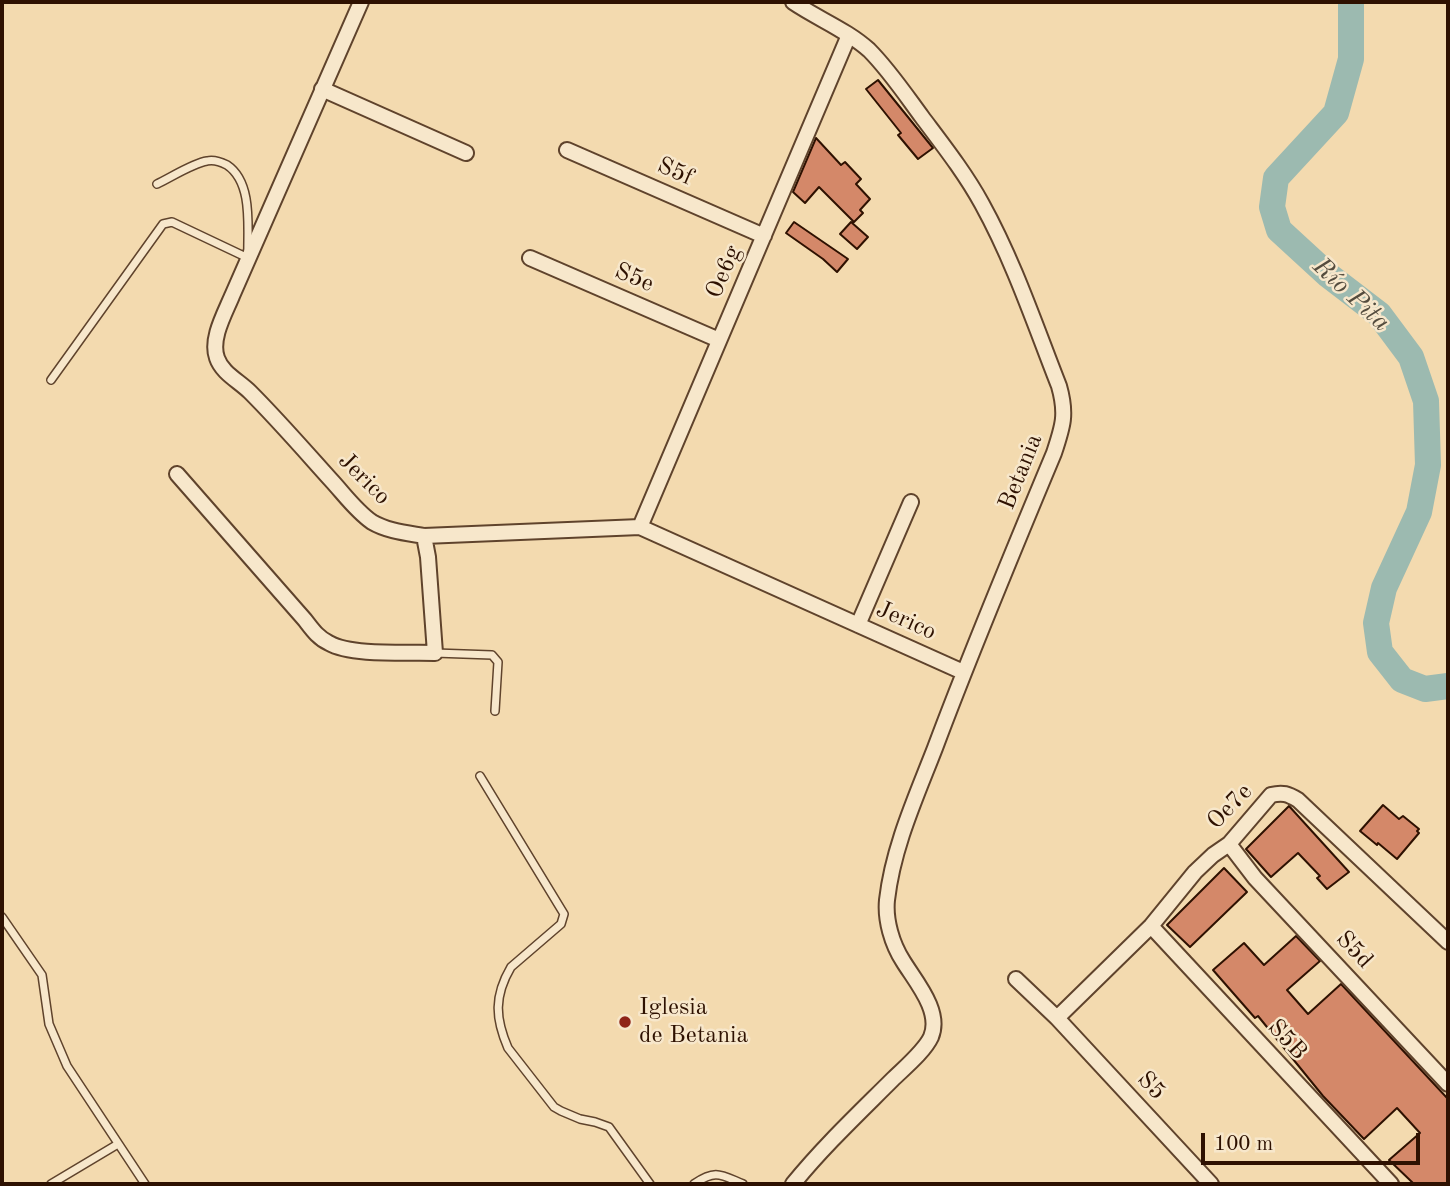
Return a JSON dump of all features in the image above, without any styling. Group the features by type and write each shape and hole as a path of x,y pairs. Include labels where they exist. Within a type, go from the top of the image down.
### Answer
{"street":[{"name":"Jerico","path":"362,2 217,334 216,352 220,365 257,399 365,517 376,524 424,536 640,527 963,672"},
{"name":"Betania","path":"793,2 849,35 870,52 963,174 982,204 1018,281 1064,402 1063,426 1054,453 963,672 905,828 892,872 887,903 890,928 901,959 921,987 933,1020 931,1037 793,1184"},
{"name":"Oe6g","path":"640,527 849,35"},
{"path":"322,89 466,153"},
{"name":"S5f","path":"568,150 764,236"},
{"name":"S5e","path":"530,258 719,340"},
{"path":"177,474 316,634 329,644 346,650 435,653 424,536"},
{"path":"858,625 911,502"},
{"name":"Oe7e","path":"1057,1018 1151,926 1195,872 1229,844 1271,795 1279,793 1288,794 1298,800 1448,942"},
{"name":"S5d","path":"1229,844 1255,878 1448,1084"},
{"name":"S5B","path":"1151,926 1391,1184"},
{"name":"S5","path":"1016,979 1057,1018 1211,1184"}],"lane":[{"path":"51,380 163,224 172,222 248,258 245,187 233,170 216,160 205,161 157,184"},
{"path":"435,653 492,655 498,662 495,711"},
{"path":"480,776 564,914 561,924 511,967 500,989 498,1014 502,1034 508,1048 554,1107 580,1119 609,1127 650,1184"},
{"path":"2,917 42,975 48,1024 67,1066 145,1184"},
{"path":"51,1184 118,1144"},
{"path":"694,1184 713,1174 744,1184"}],"building":[{"path":"878,80 933,148 918,159 866,89"},
{"path":"816,138 841,165 845,162 861,179 856,184 870,199 860,210 863,213 854,222 819,187 805,203 793,192"},
{"path":"794,222 848,259 837,272 786,233"},
{"path":"851,222 868,237 857,249 840,234"},
{"path":"1383,805 1399,819 1403,816 1419,829 1419,833 1397,859 1360,831"},
{"path":"1289,806 1349,872 1327,889 1317,878 1320,876 1298,853 1271,877 1246,849"},
{"path":"1224,868 1247,892 1190,947 1167,925"},
{"path":"1296,936 1320,961 1287,990 1308,1014 1341,984 1448,1099 1448,1184 1414,1184 1389,1160 1420,1133 1397,1108 1364,1139 1323,1096 1258,1016 1255,1018 1213,970 1244,943 1264,965"}],"waterway":[{"name":"Río Pita","path":"1351,2 1351,59 1336,113 1276,178 1272,207 1279,230 1328,275 1379,314 1411,357 1426,401 1428,465 1419,512 1384,588 1376,623 1380,652 1402,680 1425,689 1448,686"}],"place":[{"name":"Iglesia de Betania","path":"625,1022"}]}
